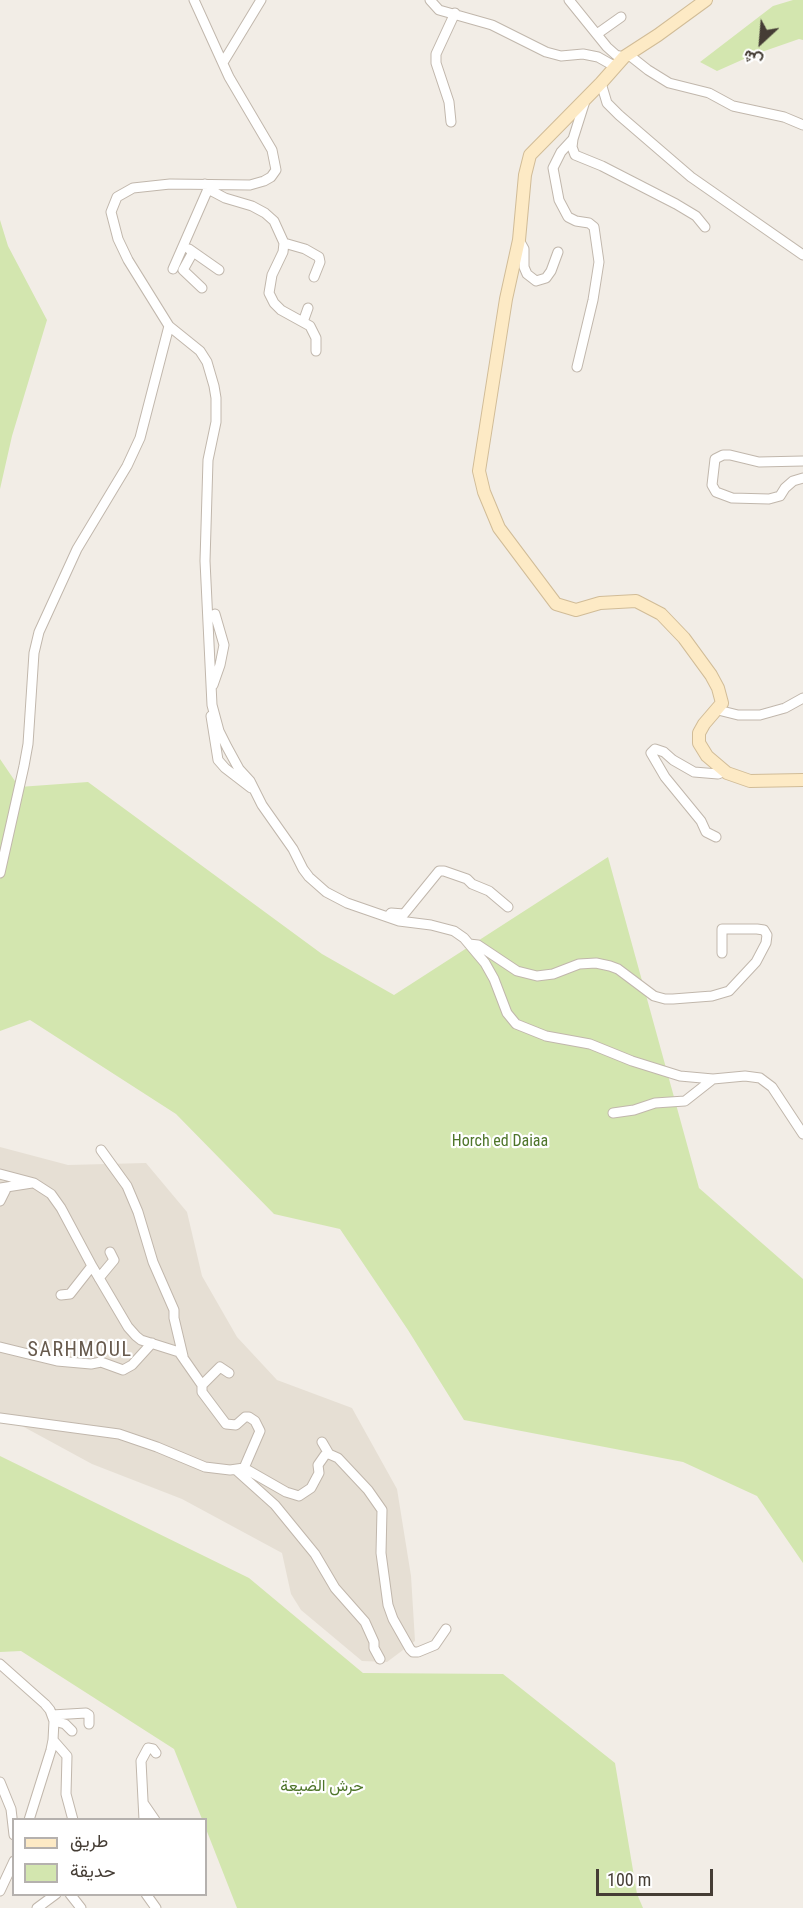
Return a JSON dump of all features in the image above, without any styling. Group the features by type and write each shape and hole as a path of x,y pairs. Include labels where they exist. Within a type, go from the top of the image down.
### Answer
{"street":[{"path":"194,0 224,61 229,77 272,150 276,170 271,177 250,185 170,184 133,188 117,197 111,212 118,239 128,260 169,326 200,351 212,377 216,398 216,422 208,460 205,561 212,690 210,720 218,759 225,768 255,792"},
{"path":"224,61 261,0"},
{"path":"430,0 439,10 492,25 553,55 592,55 614,66"},
{"path":"569,0 616,55 626,56 669,83 709,93 734,106 784,117 803,125"},
{"path":"706,0 614,66 601,83 530,155 525,175 519,240 506,299 479,471 486,498 500,528 556,604 576,610 600,603 628,600 643,604 661,614 684,638 711,675 722,703 700,728 698,738 705,753 725,771 755,782 803,780"},
{"path":"451,122 449,102 436,63 436,54 455,13"},
{"path":"597,34 621,17"},
{"path":"601,83 607,103 691,177 803,255"},
{"path":"586,98 573,139 573,152 578,157 602,166 676,204 696,216 705,227"},
{"path":"573,139 561,152 553,168 559,200 568,217 589,223 594,227 599,262 593,300 577,367"},
{"path":"207,186 225,198 252,206 274,221 284,243 283,252 272,275 269,293 280,310 310,326 316,338 316,351"},
{"path":"173,269 207,186"},
{"path":"519,240 524,249 524,267 527,274 536,281 546,278 558,252"},
{"path":"284,243 305,249 319,257 320,262 315,277"},
{"path":"184,246 219,270"},
{"path":"193,252 183,270 202,288"},
{"path":"303,322 308,308"},
{"path":"0,873 24,766 34,653 39,632 77,549 127,466 140,438 169,326"},
{"path":"803,461 759,462 723,455 715,459 712,485 716,492 732,498 769,499 780,496 793,481 803,478"},
{"path":"212,690 224,645 215,614"},
{"path":"718,710 738,715 760,715 785,708 803,698"},
{"path":"212,705 219,731 262,805 293,849 303,869 326,892 337,899 388,917 454,931 485,963 512,1020 522,1028 546,1036 590,1044 680,1076 712,1079 746,1076 760,1078 772,1087 803,1134"},
{"path":"716,837 706,832 701,821 665,777 651,753 655,749 664,752 694,772 718,774 725,771"},
{"path":"388,917 391,913 404,914 439,871 467,879 472,884 489,891 508,907"},
{"path":"469,944 478,945 517,971 537,976 553,974 579,964 596,963 610,966 618,969 654,996 673,999 712,996 729,991 756,962 766,943 767,935 764,930 757,929 722,929 722,952"},
{"path":"612,1113 634,1110 655,1103 685,1101 712,1079"},
{"path":"101,1150 127,1186 138,1212 153,1262 174,1310 183,1356 202,1385 202,1392 226,1424 236,1425 245,1417 249,1417 259,1426 260,1431 240,1469"},
{"path":"0,1174 34,1183 51,1194 128,1327 141,1340 172,1349 183,1356"},
{"path":"0,1201 4,1188 34,1183"},
{"path":"99,1278 114,1260 110,1252"},
{"path":"61,1295 70,1294 92,1266"},
{"path":"0,1347 57,1361 91,1364 101,1362 123,1370 132,1365 152,1343"},
{"path":"202,1385 220,1367 229,1374"},
{"path":"0,1418 113,1433 145,1442 205,1467 240,1469 286,1492 300,1496 311,1488 319,1473 318,1465 325,1455 329,1454"},
{"path":"322,1442 329,1454 338,1458 368,1490 382,1510 381,1553 388,1605 410,1649 418,1652 435,1644 446,1629"},
{"path":"240,1469 275,1505 315,1554 335,1588 365,1622 380,1659"},
{"path":"0,1664 45,1704 53,1718 53,1740 29,1818"},
{"path":"53,1718 86,1713 89,1715 89,1724"},
{"path":"53,1718 65,1724 72,1731"},
{"path":"53,1740 68,1756 66,1794 72,1818"},
{"path":"144,1818 141,1761 148,1748 153,1749 156,1753"},
{"path":"0,1782 11,1809 12,1818"},
{"path":"144,1804 154,1818"},
{"path":"0,1892 12,1865"},
{"path":"37,1908 53,1896"},
{"path":"72,1896 81,1908"}],"shaded area":[{"path":"0,1147 68,1165 146,1163 187,1212 202,1276 237,1337 277,1380 352,1408 397,1489 411,1576 415,1641 387,1662 362,1661 301,1610 291,1594 282,1553 182,1499 92,1464 0,1414"}],"green space":[{"path":"793,0 803,0 803,40 799,39 753,55 717,71 700,62 773,6"},
{"path":"0,220 8,246 47,320 12,436 0,489"},
{"name":"Horch ed Daiaa","path":"0,759 19,787 88,782 322,954 394,995 608,857 699,1188 803,1279 803,1563 757,1496 683,1462 464,1420 408,1330 340,1229 274,1214 176,1114 30,1020 0,1031"},
{"name":"حرش الضيعة","path":"0,1456 249,1578 363,1673 503,1674 615,1763 637,1894 643,1908 237,1908 207,1832 207,1818 202,1818 174,1749 21,1651 0,1652"}],"district":[{"name":"SARHMOUL","path":"80,1351"}]}
